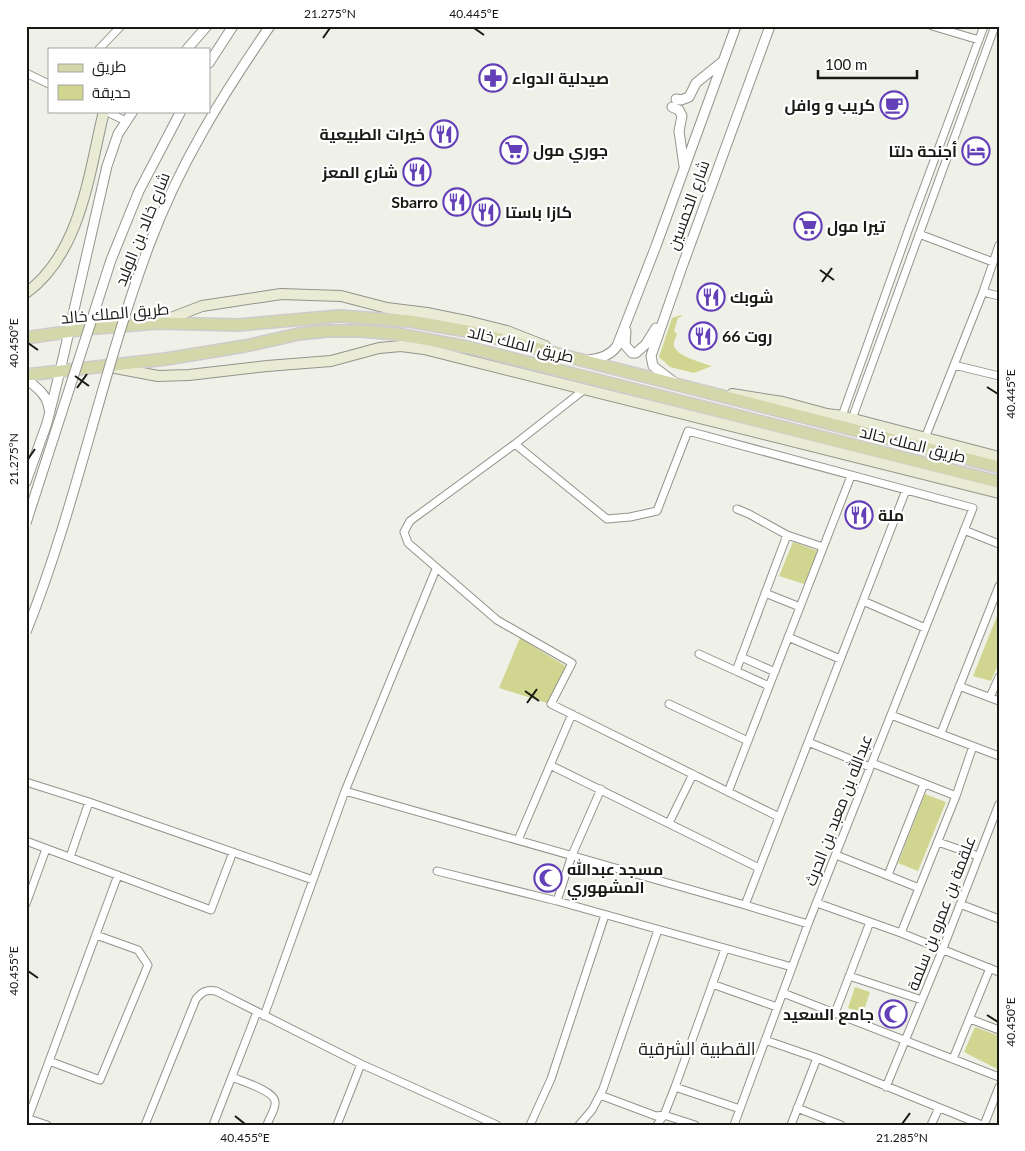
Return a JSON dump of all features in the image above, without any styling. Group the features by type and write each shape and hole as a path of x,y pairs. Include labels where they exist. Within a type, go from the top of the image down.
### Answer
{"main road":[{"path":"26,293 36,286 63,252 79,217 104,112"},
{"path":"158,323 184,312 212,304 281,294 342,296 387,308 427,313 471,322 507,332 581,360"},
{"name":"طريق الملك خالد","path":"26,338 158,323 238,324 339,316 377,317 409,321 472,332 999,467"},
{"name":"طريق الملك خالد","path":"26,377 60,371 109,367 245,346 299,334 327,331 397,334 467,347 999,482"},
{"path":"109,367 158,376 189,375 331,361 379,348 401,346 424,349 999,494"},
{"path":"678,385 783,402 999,457"}],"street":[{"path":"100,48 121,26"},
{"path":"188,48 207,26"},
{"path":"210,62 234,26"},
{"name":"شارع خالد بن الوليد","path":"26,632 58,545 126,312 150,243 175,184 202,132 235,77 270,26"},
{"name":"شارع الخمسين","path":"581,360 598,359 610,354 617,346 736,26"},
{"name":"شارع الخمسين","path":"678,385 653,366 651,356 770,26"},
{"path":"932,26 979,40"},
{"path":"847,418 909,228 979,40 982,27"},
{"path":"847,418 996,30"},
{"path":"684,169 679,131 682,116 674,103 689,97 696,83 722,61"},
{"path":"26,73 48,84"},
{"path":"106,112 126,121"},
{"path":"26,482 46,423 60,371 107,166 118,134 131,112"},
{"path":"26,523 111,260 139,191 180,112"},
{"path":"919,234 993,262"},
{"path":"925,438 983,292 999,245"},
{"path":"983,292 999,296"},
{"path":"627,320 625,345 632,353 636,353 646,344 666,310"},
{"path":"954,365 999,376"},
{"path":"26,377 40,390 48,401 49,409 46,423"},
{"path":"585,389 515,444 410,521 404,532 408,543 497,620 572,663 551,704 779,817"},
{"path":"515,444 607,519 630,517 658,511 688,431 906,490 745,905"},
{"path":"728,792 851,476"},
{"name":"عبدالله بن معبد بن الحرث","path":"734,1125 808,924 972,508 906,490"},
{"path":"737,509 787,535 824,547"},
{"path":"964,530 999,544"},
{"path":"736,671 787,535"},
{"path":"264,1016 345,790 436,569"},
{"path":"941,733 997,598 999,586"},
{"path":"765,593 800,607"},
{"path":"863,602 925,628"},
{"path":"788,637 840,659"},
{"path":"699,654 769,686"},
{"path":"741,657 775,672"},
{"path":"990,697 999,677"},
{"path":"959,686 999,701"},
{"path":"669,704 748,741"},
{"path":"518,840 572,714"},
{"path":"891,715 999,756"},
{"path":"808,742 956,796"},
{"path":"901,933 956,796 973,746"},
{"path":"550,765 759,868"},
{"path":"669,823 693,774"},
{"path":"26,782 313,880"},
{"path":"888,875 924,784"},
{"path":"345,790 808,924"},
{"path":"558,901 572,855 601,790"},
{"path":"70,858 89,802"},
{"name":"علقمة بن عمرو بن سلمة","path":"886,1087 942,951 999,804"},
{"path":"26,842 211,910 233,852"},
{"path":"938,842 978,856"},
{"path":"26,904 46,849"},
{"path":"836,855 919,888"},
{"path":"436,871 558,901 792,967"},
{"path":"47,1125 27,1118 118,876"},
{"path":"817,903 901,933 942,951 999,972"},
{"path":"960,904 999,918"},
{"path":"530,1125 551,1079 605,915"},
{"path":"834,1013 870,922"},
{"path":"579,1125 592,1110 600,1095 658,930"},
{"path":"49,1061 100,1080 148,965 138,950 96,934"},
{"path":"657,1125 664,1115 675,1087 725,949"},
{"path":"953,1059 990,968"},
{"path":"849,976 922,1000"},
{"path":"712,984 778,1007"},
{"path":"144,1125 196,999 208,989 216,991 361,1064 497,1125"},
{"path":"783,993 999,1077"},
{"path":"213,1125 257,1012"},
{"path":"970,1019 999,1030"},
{"path":"765,1040 817,1058 983,1125 999,1087"},
{"path":"791,1125 817,1058"},
{"path":"337,1125 361,1064"},
{"path":"232,1077 268,1092 274,1097 276,1104 267,1125"},
{"path":"675,1087 740,1109"},
{"path":"600,1095 656,1116 664,1115 695,1125"},
{"path":"797,1108 841,1125"},
{"path":"931,1125 939,1108"}],"green space":[{"path":"681,315 678,318 674,331 677,334 674,343 676,350 690,359 712,366 694,373 670,367 659,357 672,318"},
{"path":"793,542 818,551 804,584 779,576"},
{"path":"999,611 999,662 991,681 973,676"},
{"path":"520,638 567,667 547,703 499,688"},
{"path":"925,794 946,802 918,871 898,863"},
{"path":"855,987 870,992 863,1013 848,1008"},
{"path":"975,1027 999,1036 999,1070 964,1052"}],"place":[{"name":"صيدلية الدواء","path":"493,78"},
{"name":"كريب و وافل","path":"894,105"},
{"name":"خيرات الطبيعية","path":"444,134"},
{"name":"جوري مول","path":"514,150"},
{"name":"أجنحة دلتا","path":"976,151"},
{"name":"شارع المعز","path":"417,172"},
{"name":"Sbarro","path":"457,202"},
{"name":"كازا باستا","path":"486,212"},
{"name":"تيرا مول","path":"808,226"},
{"name":"شوبك","path":"711,297"},
{"name":"روت 66","path":"703,336"},
{"name":"ملة","path":"859,515"},
{"name":"مسجد عبدالله المشهوري","path":"548,878"},
{"name":"جامع السعيد","path":"893,1014"}],"district":[{"name":"القطبية الشرقية","path":"697,1049"}]}
